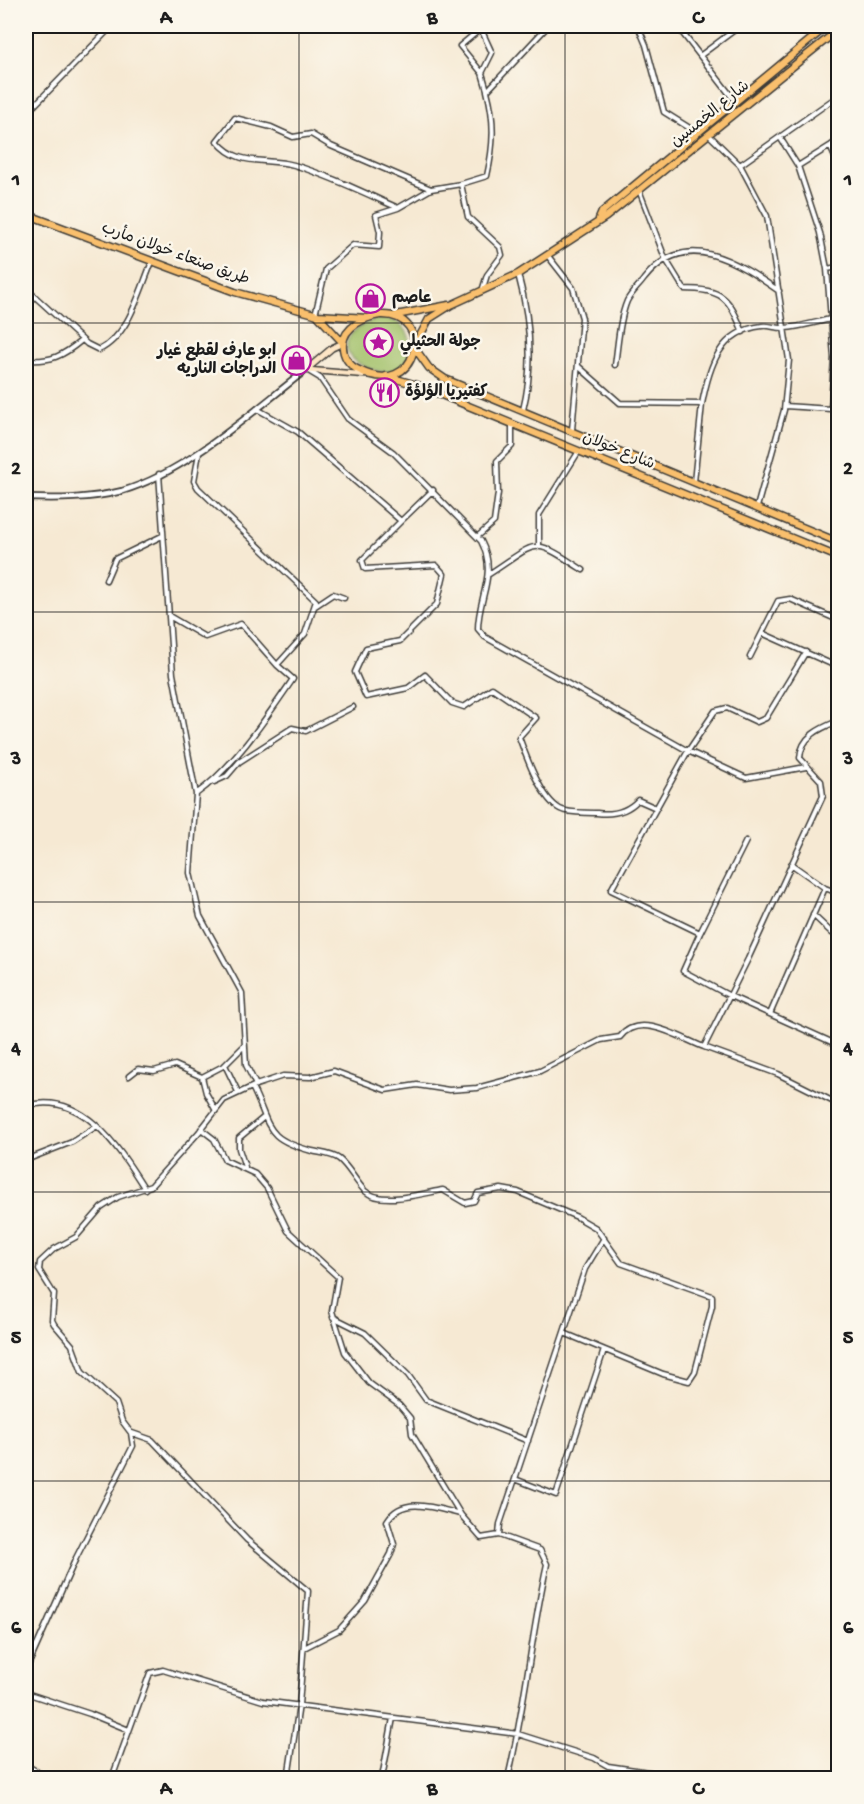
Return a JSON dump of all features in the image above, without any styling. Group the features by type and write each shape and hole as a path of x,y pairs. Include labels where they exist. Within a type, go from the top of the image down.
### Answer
{"main road":[{"name":"شارع الخمسين","path":"599,219 602,212 696,132 827,26"},
{"name":"شارع الخمسين","path":"414,347 429,319 451,305 518,274 548,256 599,219 606,217 838,30"},
{"name":"طريق صنعاء خولان مأرب","path":"26,214 235,292 316,315 368,318"},
{"name":"شارع الخمسين","path":"396,315 451,305"},
{"path":"316,315 343,343 349,362 369,375"},
{"path":"396,315 411,330 414,347 407,367 386,376 306,370 332,348 343,343 352,328 368,318 396,315"},
{"name":"شارع خولان","path":"414,347 437,374 835,540"},
{"name":"شارع خولان","path":"386,376 417,385 512,423 838,557"},
{"path":"823,551 835,540"}],"street":[{"path":"26,114 112,26"},
{"path":"487,91 548,26"},
{"path":"638,26 646,45 664,112 696,132"},
{"path":"677,26 735,101"},
{"path":"732,26 736,29"},
{"path":"701,55 740,26"},
{"path":"316,315 326,269 353,245 379,247 380,232 376,215 398,208 430,189 461,184 488,176 494,141 494,115 482,74 460,46 482,27 492,53 482,74"},
{"path":"740,165 781,139 838,96"},
{"path":"398,208 292,165 251,160 226,152 217,141 235,118 293,137 311,134 331,147 430,189"},
{"path":"709,135 740,165 767,216 785,328 789,360 785,406 757,507"},
{"path":"781,139 798,166 820,233 827,269 834,357 831,409 785,406"},
{"path":"798,166 838,140"},
{"path":"830,146 838,164"},
{"path":"461,184 468,217 500,247 502,255 487,274 482,291"},
{"path":"639,190 665,258 684,289 719,293 732,305 742,332"},
{"path":"615,365 627,301 652,268 665,258 693,252 714,255 746,268 779,291"},
{"path":"548,256 573,288 582,318 572,430"},
{"path":"26,282 31,293 82,339 99,350 112,341 130,315 152,262"},
{"path":"827,269 838,267"},
{"path":"518,274 526,304 529,338 529,385 523,410"},
{"path":"694,482 702,404 708,371 717,353 734,335 762,326 785,328 831,319"},
{"path":"26,360 50,361 61,357 82,339"},
{"path":"578,366 620,402 702,404"},
{"path":"26,498 68,499 96,496 123,490 159,474 199,453 306,370 320,378 348,419 393,452 433,490 487,551 489,574 478,622 478,629 485,637 688,751 746,778 806,767"},
{"path":"257,409 298,432 400,521"},
{"path":"477,537 494,522 498,493 497,461 512,446 512,423"},
{"path":"539,545 539,515 579,450"},
{"path":"199,453 194,481 198,488 316,601 305,634 278,665"},
{"path":"159,474 173,674 196,794 190,873 200,916 242,993 246,1065 262,1108 263,1118 274,1135 283,1142 337,1157 366,1192 379,1197 395,1198 406,1194 418,1197 443,1190 465,1203 474,1201 478,1193 501,1189 518,1192 577,1217 596,1228 621,1263 712,1296 712,1306 695,1372 688,1381 564,1333"},
{"path":"433,490 362,560 365,569 436,565 444,574 437,604 399,641 366,648 355,672 366,697 408,688 424,675 452,703 464,707 492,688 536,718 519,737 531,768 553,804 562,810 605,814 629,810 638,800 656,808"},
{"path":"106,580 115,559 162,536"},
{"path":"489,574 528,549 539,545 547,547 583,570"},
{"path":"315,606 333,594 344,598"},
{"path":"750,657 778,601 784,598 838,620"},
{"path":"169,616 205,637 241,624 293,679 267,718 210,784"},
{"path":"762,633 838,667"},
{"path":"700,933 611,890 688,751 715,711 721,708 757,722 766,718 806,652"},
{"path":"196,794 227,776 238,762 292,728 306,730 353,707"},
{"path":"704,1047 823,796 821,781 800,758 801,749 813,732 838,721"},
{"path":"746,841 683,971 730,996 838,1045"},
{"path":"791,864 825,888 838,893"},
{"path":"770,1014 825,888"},
{"path":"813,915 838,936"},
{"path":"288,1779 299,1705 308,1591 247,1540 152,1440 131,1433 122,1421 116,1403 82,1372 72,1345 54,1324 52,1320 54,1294 38,1267 54,1249 76,1237 101,1209 118,1197 151,1186 224,1100 238,1092 283,1076 310,1077 334,1071 385,1090 417,1085 449,1090 477,1088 540,1071 601,1040 620,1037 630,1027 638,1026 662,1030 778,1074 838,1104"},
{"path":"202,1077 225,1065 244,1045"},
{"path":"129,1076 138,1070 154,1071 175,1065 202,1077"},
{"path":"225,1065 238,1092"},
{"path":"202,1077 206,1093 215,1109"},
{"path":"26,1106 41,1101 69,1106 91,1119 124,1156 145,1189"},
{"path":"263,1118 239,1138 239,1149 245,1167 267,1188 288,1232 338,1277 331,1303 332,1316 345,1352 369,1383 399,1405 410,1418 412,1434 460,1515 481,1538 499,1535 540,1550 547,1564 518,1734 508,1779"},
{"path":"26,1160 72,1143 97,1126"},
{"path":"201,1129 214,1139 225,1160 239,1168 245,1167"},
{"path":"499,1535 515,1479 585,1269 604,1238"},
{"path":"332,1316 364,1333 408,1375 426,1400 528,1441"},
{"path":"515,1479 556,1495 604,1350"},
{"path":"26,1670 81,1547 131,1453 131,1433"},
{"path":"303,1648 339,1630 364,1601 391,1554 394,1544 387,1521 393,1511 408,1505 431,1507 460,1515"},
{"path":"26,1635 35,1649"},
{"path":"112,1779 150,1673 163,1670 263,1701 518,1734 594,1758 608,1766 689,1779"},
{"path":"26,1693 129,1730"},
{"path":"382,1779 393,1718"},
{"path":"26,1765 48,1779"},
{"path":"723,1779 746,1777 797,1779"}],"green space":[{"path":"379,318 397,322 405,329 410,339 407,363 395,371 379,371 363,366 351,356 347,344 355,331"}],"place":[{"name":"عاصم","path":"371,299"},
{"name":"جولة الحثيلي","path":"379,343"},
{"name":"ابو عارف لقطع غيار الدراجات الناريه","path":"297,361"},
{"name":"كفتيريا الؤلؤة","path":"384,393"}]}
